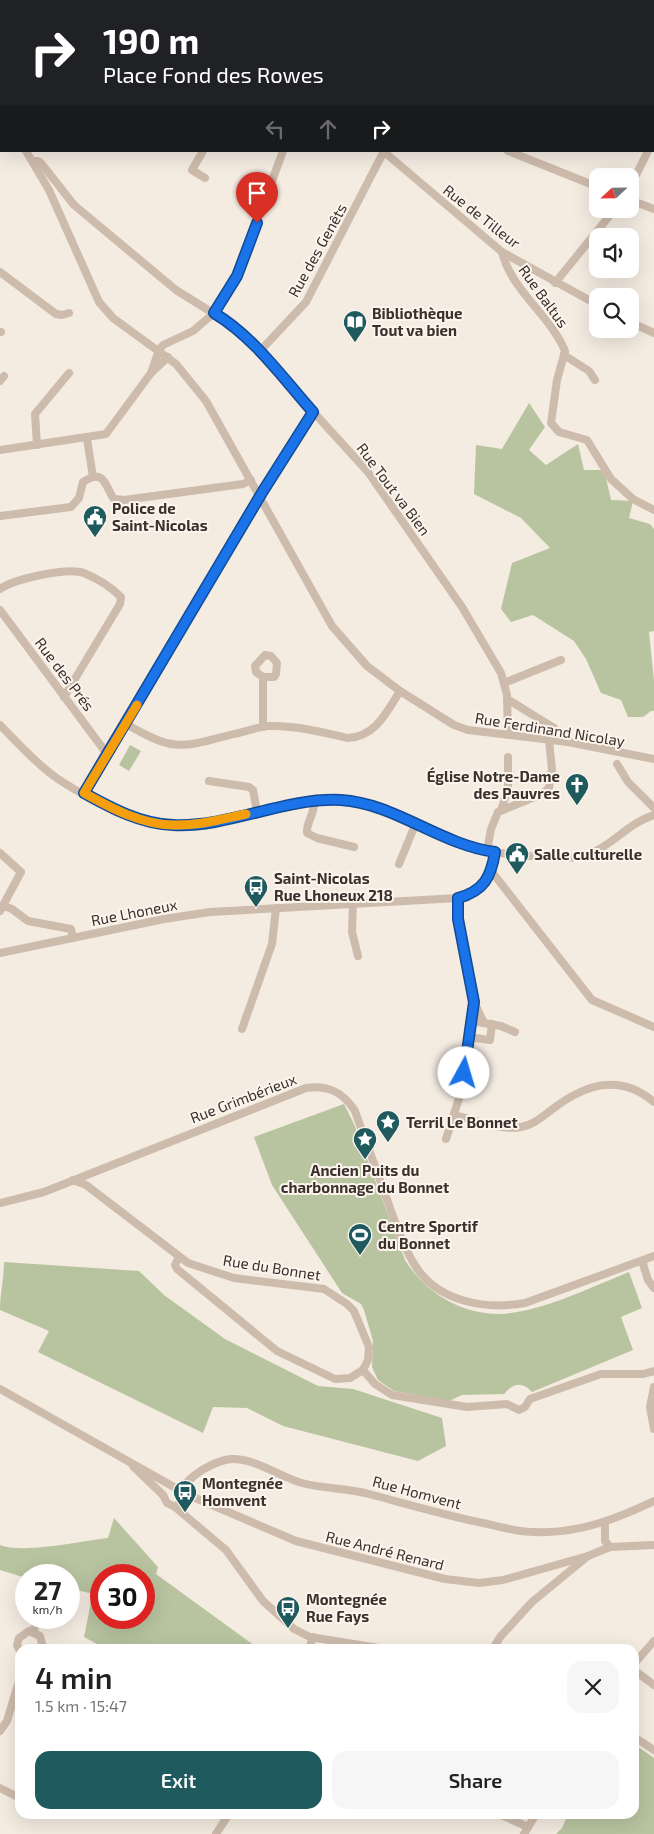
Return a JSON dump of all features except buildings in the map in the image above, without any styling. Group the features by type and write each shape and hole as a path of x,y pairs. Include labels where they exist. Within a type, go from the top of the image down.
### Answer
{"street":[{"name":"Rue Ferdinand Nicolay","path":"27,152 49,190 99,302 113,318 168,357 182,370 206,401 261,496 332,626 367,666 400,691 454,725 468,730 549,740 654,760"},
{"path":"202,152 192,170 205,178"},
{"path":"151,373 159,350 163,345 193,331 214,313 237,276 283,152"},
{"name":"Rue de Tilleur","path":"384,152 502,252 589,300"},
{"name":"Rue des Genêts","path":"260,351 310,296 384,152"},
{"path":"510,152 589,183"},
{"path":"639,169 648,152"},
{"name":"Rue Tout va Bien","path":"33,161 38,160 42,163 68,200 151,270 176,290 237,328 260,351 373,478 462,606 502,672 507,699 508,736"},
{"path":"639,203 654,208"},
{"path":"555,283 608,218"},
{"name":"Rue Baltus","path":"502,252 509,272 562,344 564,355"},
{"path":"0,272 56,314 69,313"},
{"path":"639,326 654,333"},
{"path":"595,380 589,371 564,355 557,380 551,423 559,432 587,440 611,479 634,499 654,510"},
{"path":"0,450 87,439 109,432 151,373 168,357"},
{"path":"37,445 35,414 69,373"},
{"path":"84,793 313,412"},
{"path":"87,439 93,477"},
{"path":"0,516 71,507 78,498 83,482 93,477 99,477 105,481 114,499 124,500 243,484 251,480"},
{"path":"0,589 16,580 72,572 83,573 121,597 120,604 64,697"},
{"name":"Rue des Prés","path":"0,610 107,754"},
{"path":"504,682 561,660"},
{"path":"263,678 263,727"},
{"path":"126,724 157,741 182,746 194,745 263,727 297,727 355,738 372,731 376,727 400,691"},
{"path":"507,699 554,728"},
{"path":"0,724 45,768 58,778 84,793 143,820 173,825 208,822 314,802 342,800 361,804 466,847 495,852 580,857 595,851 639,821 654,815"},
{"path":"501,810 542,794 549,788 552,770 549,740"},
{"path":"487,851 491,828 501,810 508,789 508,757"},
{"path":"617,764 624,776 654,808"},
{"path":"209,781 249,787 253,790 257,812"},
{"path":"314,802 314,813 306,828 307,833 317,838 354,847"},
{"path":"399,864 414,825"},
{"path":"484,1023 474,1002 458,919 458,898 474,893 492,872 495,852"},
{"path":"0,854 21,872 11,895 1,908"},
{"path":"492,872 592,1000 654,1027"},
{"name":"Rue Lhoneux","path":"0,953 164,919 210,912 458,898"},
{"path":"353,903 352,932 358,956"},
{"path":"1,908 12,909 28,921 71,929 73,938"},
{"path":"242,1029 272,944 276,908"},
{"path":"446,1139 462,1089 474,1002"},
{"path":"472,1021 492,1024 515,1032"},
{"path":"468,1037 490,1040 492,1024"},
{"path":"454,1115 504,1127 522,1127 536,1121 579,1091 604,1084 632,1089 654,1102"},
{"name":"Rue Grimbérieux","path":"72,1180 306,1088 327,1088 349,1101 355,1111 402,1242 417,1268 431,1283 446,1293 482,1306 512,1306 654,1256"},
{"path":"0,1203 44,1192 72,1180"},
{"name":"Rue du Bonnet","path":"72,1180 86,1185 188,1263 234,1278 320,1288 329,1291 352,1308 368,1342 369,1356 364,1370"},
{"path":"180,1257 175,1265 177,1269 273,1349 335,1379 350,1378 364,1370 375,1384 392,1395 466,1407 507,1404 519,1410 525,1408 530,1398 591,1377 609,1373 643,1374 654,1371"},
{"path":"642,1261 648,1280 654,1288"},
{"path":"654,1387 650,1407 654,1429"},
{"path":"0,1389 132,1465 151,1473 182,1493 182,1501 175,1507"},
{"name":"Rue Homvent","path":"182,1493 196,1475 221,1461 233,1459 274,1471 302,1483 349,1489 420,1509 509,1529 535,1532 550,1532 605,1523 654,1501"},
{"path":"132,1465 163,1495 167,1503 175,1507 226,1550 263,1601 294,1629 313,1637 355,1644"},
{"path":"163,1495 170,1487"},
{"name":"Rue André Renard","path":"182,1493 296,1541 445,1579 478,1583 503,1580 588,1556"},
{"path":"605,1523 605,1541 610,1547"},
{"path":"496,1644 532,1602 588,1556 610,1547 654,1545"},
{"path":"553,1565 558,1582"},
{"path":"17,1644 18,1638 25,1632 34,1632 42,1640 42,1644"},
{"path":"311,1644 313,1637"},
{"path":"639,1659 653,1645"},
{"path":"639,1674 654,1685"},
{"path":"0,1731 7,1721 15,1695"},
{"path":"639,1741 654,1750"},
{"path":"0,1788 15,1796"},
{"path":"216,1834 226,1819"},
{"path":"507,1819 526,1830 533,1819"}],"green space":[{"path":"529,403 545,427 529,450 546,465 578,444 584,470 601,470 606,478 611,500 633,501 629,518 650,524 654,529 654,631 649,632 654,681 654,711 643,717 628,717 621,700 601,693 586,659 574,641 533,615 511,622 501,609 512,563 550,548 521,518 474,494 476,445 502,449"},
{"path":"130,745 141,751 129,771 119,765"},
{"name":"Centre Sportif du Bonnet","path":"344,1104 354,1124 405,1260 426,1285 453,1303 468,1309 500,1314 545,1305 629,1272 642,1308 621,1317 633,1350 532,1392 525,1386 518,1385 504,1394 462,1395 449,1401 394,1391 378,1380 372,1367 373,1341 361,1304 342,1293 272,1185 254,1137"},
{"path":"4,1262 139,1271 164,1295 225,1339 318,1386 353,1389 442,1418 446,1446 418,1461 283,1426 247,1408 213,1407 203,1433 38,1352 49,1331 0,1310"},
{"path":"114,1518 158,1567 156,1574 252,1644 97,1644 84,1637 90,1607 90,1629 155,1629 155,1564 90,1564 90,1593 80,1591 80,1564 15,1564 15,1575 0,1570 0,1545 37,1548 108,1538"},
{"path":"639,1748 654,1758 654,1834 556,1834 562,1828 566,1819 639,1819"}],"slow traffic":[{"path":"137,705 84,793 112,808 143,820 173,825 208,822 246,814"}],"place":[{"name":"Bibliothèque Tout va bien","path":"355,343"},
{"name":"Police de Saint-Nicolas","path":"95,538"},
{"name":"Église Notre-Dame des Pauvres","path":"577,806"},
{"name":"Salle culturelle","path":"517,875"},
{"name":"Saint-Nicolas Rue Lhoneux 218","path":"256,908"},
{"name":"Terril Le Bonnet","path":"388,1143"},
{"name":"Ancien Puits du charbonnage du Bonnet","path":"365,1160"},
{"name":"Centre Sportif du Bonnet","path":"360,1256"},
{"name":"Montegnée Homvent","path":"185,1513"},
{"name":"Montegnée Rue Fays","path":"288,1629"}],"route":[{"path":"257,223 237,276 214,313 237,328 260,351 313,412 263,491 84,793 112,808 143,820 173,825 208,822 293,805 342,800 390,814 466,847 495,852 492,872 486,880 474,893 458,898 459,928 462,934 474,1002 464,1073"}]}
